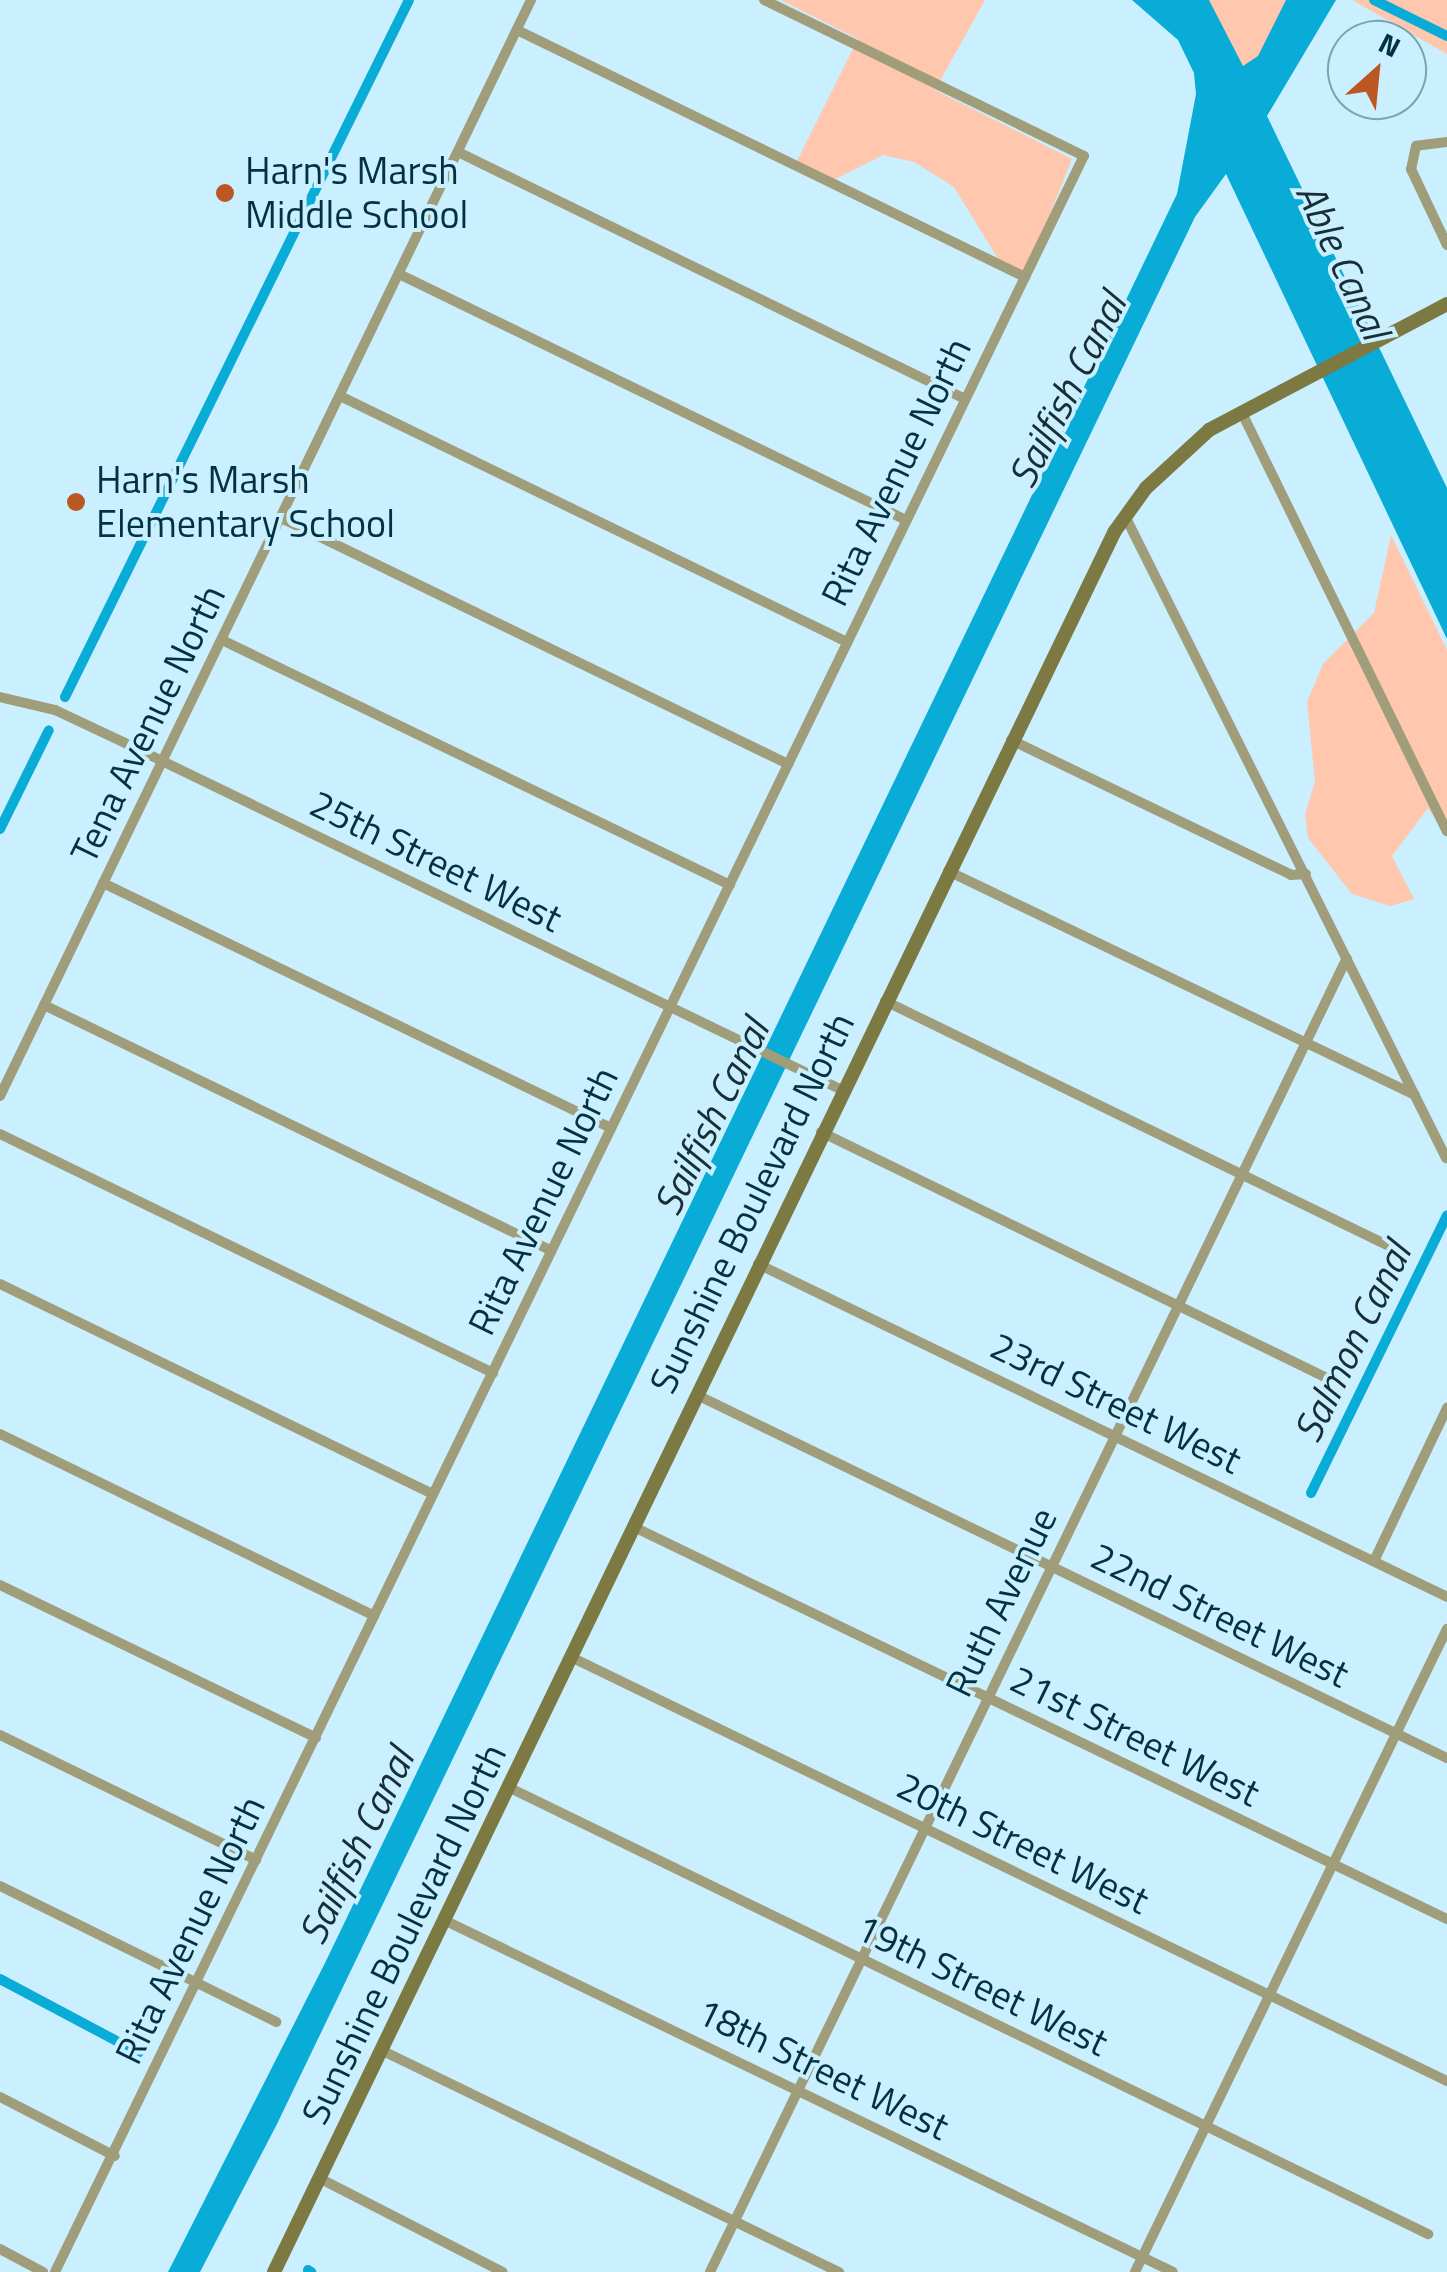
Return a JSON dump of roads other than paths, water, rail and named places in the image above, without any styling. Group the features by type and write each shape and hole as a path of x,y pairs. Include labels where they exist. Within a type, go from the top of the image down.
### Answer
{"street":[{"name":"Tena Avenue North","path":"0,1096 531,0"},
{"name":"Rita Avenue North","path":"55,2272 115,2156 1084,156 764,0"},
{"path":"516,30 1025,277"},
{"path":"1447,142 1416,146 1410,168 1447,245"},
{"path":"458,152 966,399"},
{"path":"399,274 906,520"},
{"name":"Sunshine Boulevard North","path":"274,2272 384,2051 1011,740 1124,516 1169,464 1241,411 1447,304"},
{"path":"340,396 847,642"},
{"path":"1241,411 1447,832"},
{"path":"1124,516 1446,1158"},
{"path":"281,518 788,764"},
{"path":"222,640 730,885"},
{"name":"25th Street West","path":"0,697 55,710 842,1090"},
{"path":"1011,740 1291,875 1306,874"},
{"path":"948,871 1416,1095"},
{"path":"104,883 611,1128"},
{"name":"Ruth Avenue","path":"710,2272 1347,958"},
{"path":"885,1002 1397,1250"},
{"path":"44,1005 552,1252"},
{"path":"822,1132 1326,1378"},
{"path":"0,1134 493,1373"},
{"name":"23rd Street West","path":"758,1264 1447,1597"},
{"path":"0,1284 433,1494"},
{"name":"22nd Street West","path":"697,1395 1447,1758"},
{"path":"1374,1561 1442,1433 1447,1408"},
{"path":"0,1434 374,1616"},
{"name":"21st Street West","path":"634,1527 1447,1919"},
{"path":"0,1585 316,1738"},
{"path":"1136,2272 1447,1629"},
{"name":"20th Street West","path":"573,1658 1447,2081"},
{"path":"0,1736 256,1860"},
{"name":"19th Street West","path":"510,1788 1428,2234"},
{"path":"0,1886 276,2022"},
{"name":"18th Street West","path":"446,1920 1173,2272"},
{"path":"384,2051 840,2272"},
{"path":"0,2097 115,2156"},
{"path":"322,2178 504,2272"},
{"path":"0,2250 43,2272"}],"water":[{"path":"1132,0 1209,0 1243,66 1258,56 1286,0 1336,0 1267,116 1447,488 1447,639 1226,174 1195,217 277,2124 200,2272 168,2272 325,1963 1177,194 1196,94 1194,73 1178,40"}],"waterway":[{"path":"65,697 409,0"},
{"path":"1374,0 1447,36"},
{"path":"0,829 49,730"},
{"name":"Salmon Canal","path":"1311,1493 1447,1216"},
{"path":"0,1979 139,2053"}],"place":[{"name":"Harn's Marsh Middle School","path":"225,193"},
{"name":"Harn's Marsh Elementary School","path":"76,502"}],"water label":[{"name":"Able Canal","path":"1343,261"},
{"name":"Sailfish Canal","path":"1067,390"},
{"name":"Sailfish Canal","path":"711,1117"},
{"name":"Sailfish Canal","path":"356,1846"}]}
